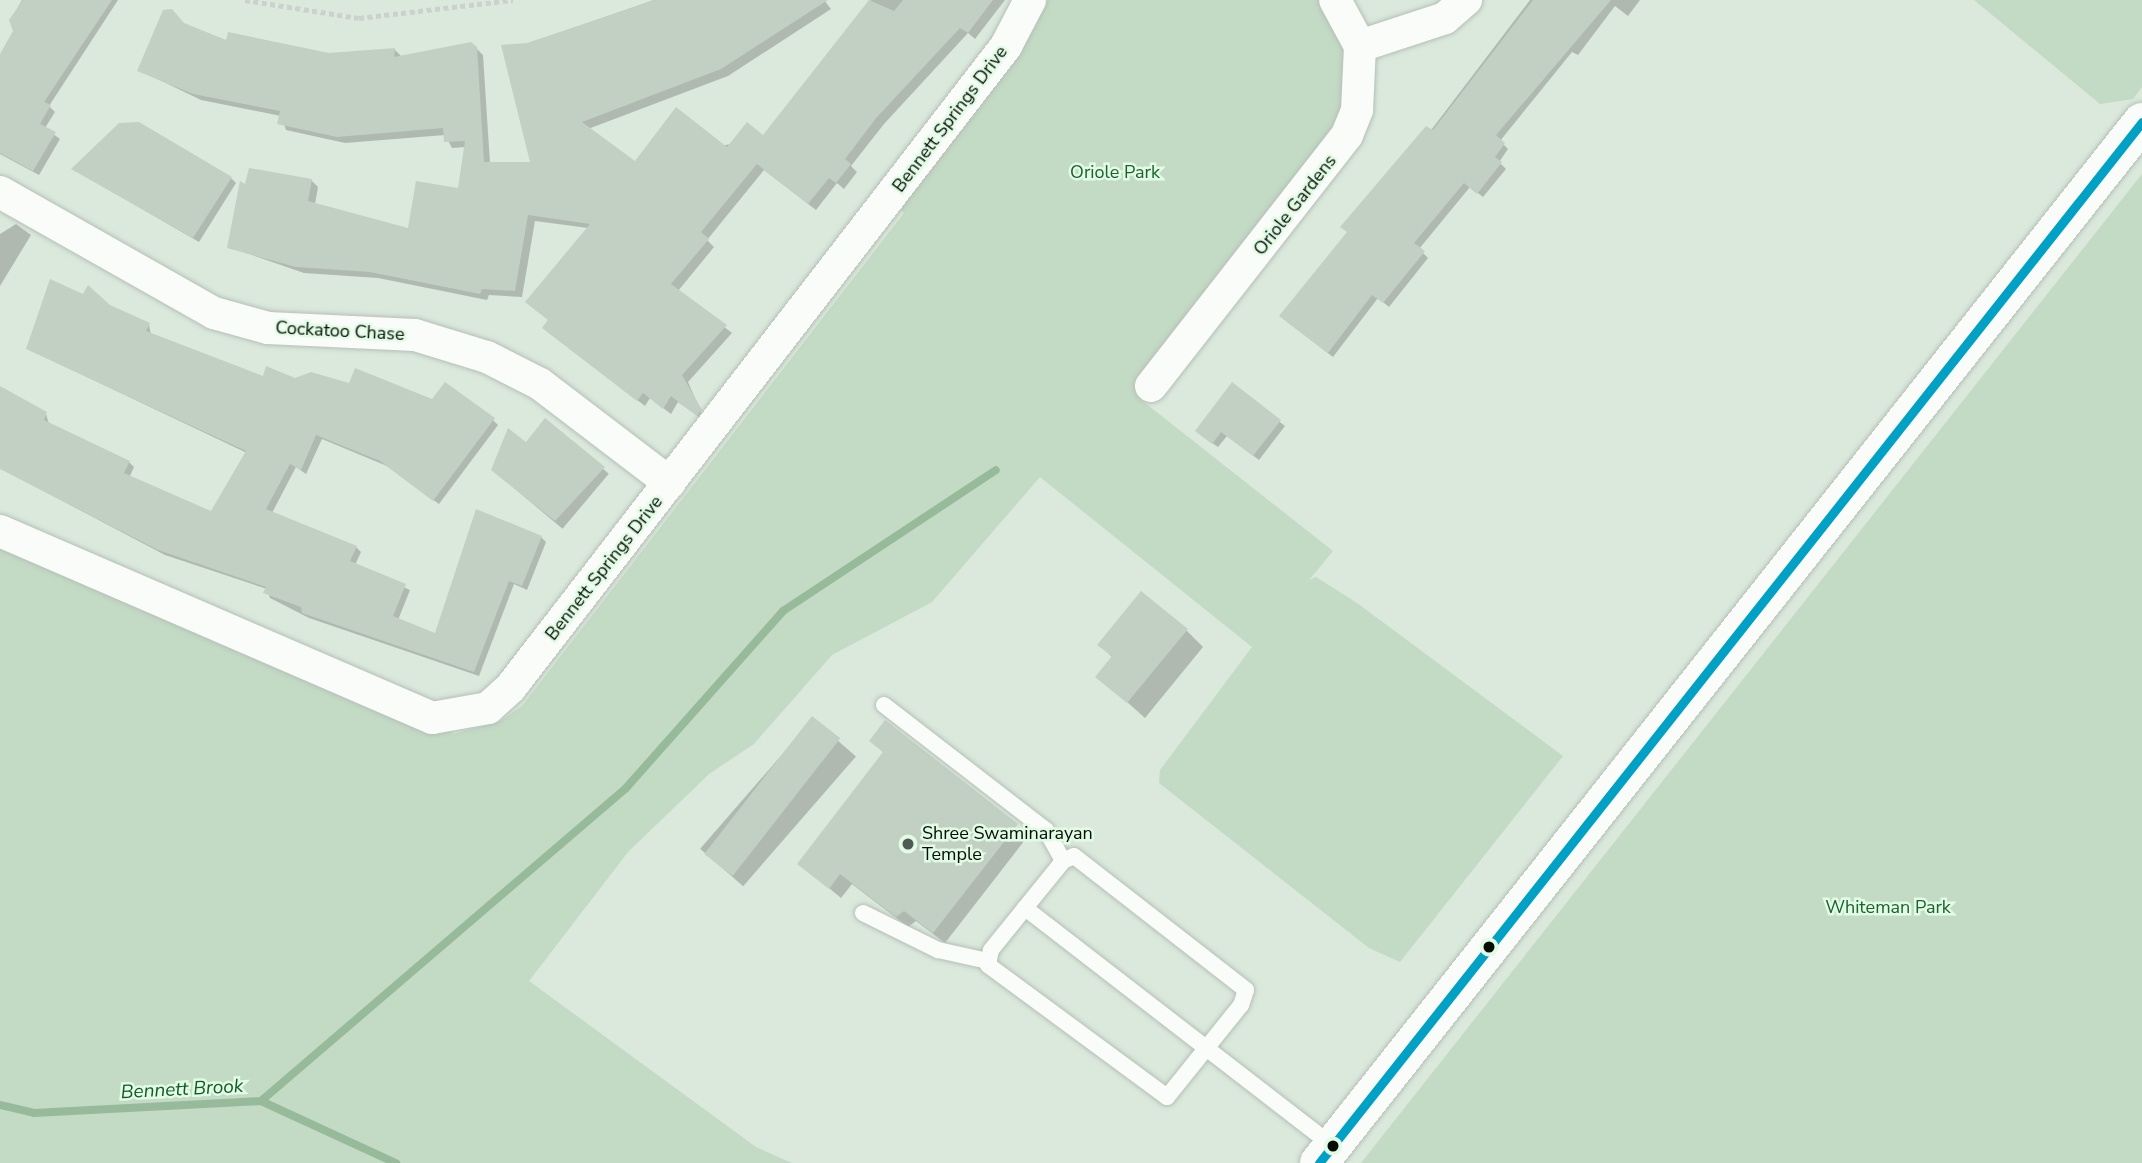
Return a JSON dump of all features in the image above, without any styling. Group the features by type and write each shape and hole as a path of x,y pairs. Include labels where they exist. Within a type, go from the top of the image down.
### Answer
{"main road":[{"path":"1326,1154 2142,122"}],"street":[{"name":"Bennett Springs Drive","path":"0,531 432,719 466,717 511,687 1006,46 1030,0"},
{"path":"1335,0 1360,46 1445,18 1466,0"},
{"name":"Oriole Gardens","path":"1151,386 1347,135 1357,110 1360,46"},
{"name":"Cockatoo Chase","path":"0,192 214,313 268,328 415,335 487,357 540,384 670,483"}],"lane":[{"path":"884,705 1046,830 1063,861"},
{"path":"1083,859 1241,984 1241,1005 1174,1093 1162,1097 991,970 988,961 1025,908 1063,861 1083,859"},
{"path":"1025,908 1208,1049 1326,1154"},
{"path":"863,913 938,950 988,961"}],"path":[{"path":"245,0 359,18 513,0"}],"green space":[{"name":"Oriole Park","path":"1030,0 1335,0 1357,110 1140,399 1333,551 1309,580 1316,577 1357,603 1563,756 1400,962 1369,948 1159,783 1160,770 1252,647 1040,477 932,602 832,655 754,744 709,774 628,852 529,981 756,1147 792,1163 0,1163 0,531 432,718 454,734 500,721 522,706 904,213 888,200"},
{"path":"1974,0 2142,0 2142,87 2133,99 2100,104"},
{"name":"Whiteman Park","path":"2142,174 2142,1163 1361,1163"}],"building":[{"path":"23,0 112,0 44,102 51,105 40,124 56,132 33,171 0,153 0,54 13,31 9,20"},
{"path":"655,0 828,0 721,69 582,122 635,161 676,107 727,147 747,122 763,135 869,0 894,11 903,0 993,0 968,33 960,28 877,117 845,159 851,164 836,183 829,178 808,204 757,164 701,232 709,239 671,284 727,325 682,375 702,410 697,416 671,396 663,409 643,393 637,401 542,328 548,320 525,302 590,224 528,215 515,291 482,289 480,294 370,272 296,267 227,248 240,181 245,184 249,168 312,179 308,201 408,228 416,181 458,188 465,141 444,142 443,128 337,137 277,124 280,111 193,94 137,71 163,10 172,9 184,23 226,40 228,32 329,53 395,48 394,57 471,42 477,47 484,162 530,162 501,45 527,43"},
{"path":"1533,0 1611,0 1496,135 1505,143 1495,157 1502,162 1477,194 1464,183 1414,243 1425,251 1383,303 1372,295 1328,353 1279,316 1347,232 1340,227 1426,126 1433,130"},
{"path":"139,122 232,177 193,238 71,169 119,123"},
{"path":"50,279 83,294 88,285 110,305 150,323 146,331 263,376 266,366 295,378 311,372 349,383 355,368 432,399 445,382 495,418 433,501 380,461 316,435 301,470 290,464 266,509 357,546 350,561 406,584 393,616 435,633 476,509 542,536 522,586 509,581 474,672 302,613 301,607 263,593 266,587 158,550 0,469 0,386 47,412 44,420 130,461 124,473 211,511 246,451 26,349"},
{"path":"1232,382 1281,420 1253,456 1221,432 1212,444 1195,431"},
{"path":"545,418 605,467 555,521 491,470 508,428 526,442"},
{"path":"1141,591 1188,629 1127,703 1095,677 1112,656 1097,645"},
{"path":"812,716 840,738 733,876 704,854"},
{"name":"Shree Swaminarayan Temple","path":"885,720 1018,824 933,933 904,911 896,917 840,874 829,889 797,864 883,752 869,741"}],"waterway":[{"path":"261,1101 626,788 783,611 996,470"},
{"name":"Bennett Brook","path":"0,1105 34,1113 261,1101 396,1163"}],"transit line":[{"path":"1319,1163 2142,122"}],"place":[{"name":"Shree Swaminarayan Temple","path":"908,844"}]}
